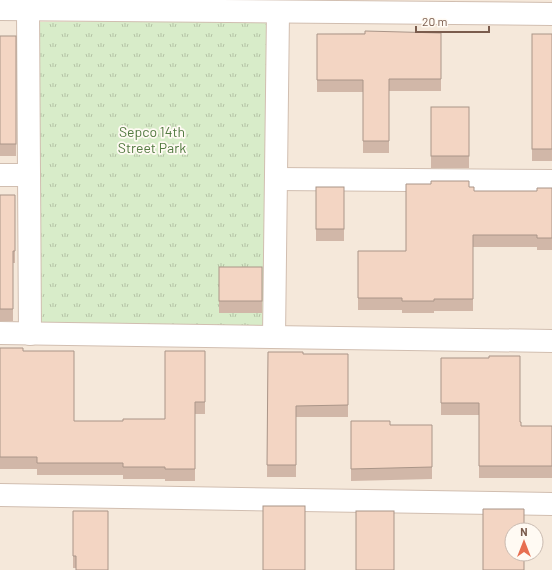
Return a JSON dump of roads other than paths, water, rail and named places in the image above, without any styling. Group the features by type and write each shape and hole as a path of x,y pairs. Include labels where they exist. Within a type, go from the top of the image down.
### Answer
{"street":[{"path":"0,9 552,14"},
{"path":"28,10 30,334"},
{"path":"274,337 278,12"},
{"path":"0,175 29,176"},
{"path":"276,179 552,181"},
{"path":"0,333 552,341"},
{"path":"0,495 552,504"}],"park label":[{"name":"Sepco 14th Street Park","path":"152,140"}]}
